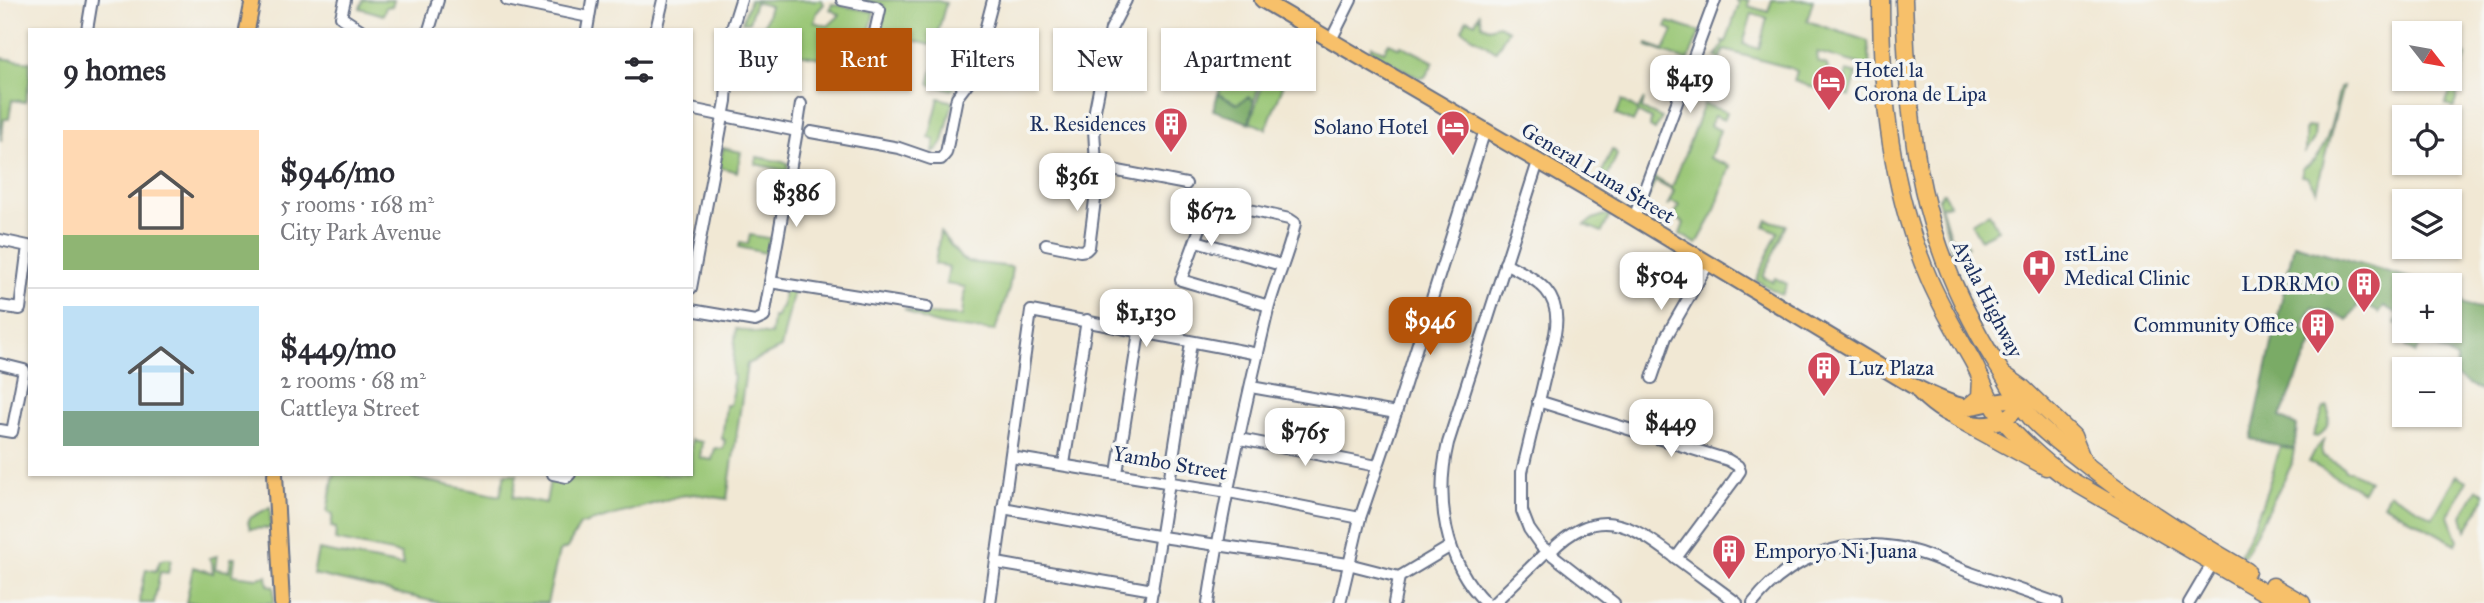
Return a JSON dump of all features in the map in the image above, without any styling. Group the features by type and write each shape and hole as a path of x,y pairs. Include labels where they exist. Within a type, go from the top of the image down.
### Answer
{"highway":[{"name":"Ayala Highway","path":"1881,0 1889,140 1911,231 1930,280 1993,404 2004,420 2061,474"},
{"name":"Ayala Highway","path":"1904,0 1910,120 1917,171 1926,209 1961,302 2019,403 2054,439 2156,516 2302,603"},
{"path":"2001,371 2027,391 2073,436 2084,463"},
{"path":"1981,376 1980,397 1962,412 2028,459 2061,474 2282,603"},
{"path":"2041,456 2037,449 2038,441 2044,436 2054,439"}],"main road":[{"path":"247,28 253,0"},
{"name":"General Luna Street","path":"1262,0 1634,218 1911,385 1929,401 1962,412 1983,424 2004,420"},
{"path":"1962,412 2009,400 2019,403 2004,420"},
{"path":"275,476 282,603"}],"street":[{"path":"87,28 92,0"},
{"path":"345,0 341,17 358,28"},
{"path":"430,28 438,0"},
{"path":"507,0 589,17"},
{"path":"587,28 592,0"},
{"path":"656,28 663,0"},
{"path":"693,277 723,116 729,43 741,0"},
{"path":"842,0 880,10 876,28"},
{"path":"811,132 899,148 931,159 940,159 946,153 957,97 973,76 993,0"},
{"path":"1046,244 1080,251 1089,247 1097,184 1094,129 1100,83 1111,29 1126,0"},
{"path":"1331,40 1351,0"},
{"path":"1634,218 1715,0"},
{"path":"693,310 755,321 764,317 802,104"},
{"path":"693,109 797,131"},
{"path":"1340,603 1360,518 1485,130"},
{"path":"1486,603 1471,585 1451,546 1441,497 1443,463 1538,162"},
{"path":"1097,167 1186,184"},
{"path":"1211,603 1216,546 1226,493 1269,306 1295,226 1289,219 1210,201 1181,277 1183,282 1269,306"},
{"path":"0,240 28,246 20,309 0,306"},
{"path":"1196,241 1281,265"},
{"path":"1505,263 1542,285 1551,296 1555,308 1556,327 1522,471 1521,500 1526,522 1548,552 1614,603"},
{"path":"1652,378 1672,324 1708,264"},
{"path":"770,282 927,307"},
{"path":"990,603 1030,313 1034,311 1087,320 1258,354"},
{"path":"1064,464 1087,320"},
{"path":"1117,473 1139,332"},
{"path":"1150,603 1191,342"},
{"path":"0,364 24,370 12,432 0,430"},
{"path":"1251,387 1396,413"},
{"path":"1538,401 1728,460 1738,466 1740,471 1734,480 1676,558"},
{"path":"1240,439 1377,466"},
{"name":"Yambo Street","path":"1011,457 1117,473 1360,518"},
{"path":"1003,508 1216,546 1348,564 1399,577 1451,546"},
{"path":"1494,603 1548,552 1577,530 1601,523 1635,529 1737,603"},
{"path":"1753,603 1769,583 1794,564 1853,546 1873,545 1919,552 2057,603"},
{"path":"996,563 1153,590"},
{"path":"2189,603 2212,564"},
{"path":"1394,603 1399,577"}],"green space":[{"path":"363,0 394,0 392,6 386,7 383,15 360,8"},
{"path":"750,0 822,0 824,4 817,12 814,22 828,26 840,15 830,9 832,4 874,12 870,28 816,28 816,57 802,55 802,28 764,26 770,6 755,2 749,22 742,22"},
{"path":"859,0 934,0 946,3 939,28 926,28 926,44 912,40 912,28 881,28 884,6"},
{"path":"1736,0 1749,0 1748,6 1768,12 1772,0 1813,0 1807,21 1868,41 1870,67 1817,52 1818,62 1827,65 1829,75 1839,86 1845,84 1846,71 1857,74 1850,97 1840,93 1838,96 1794,81 1797,71 1790,68 1724,50 1720,59 1716,57 1722,42 1726,43 1739,3","holes":["1752,13 1767,18 1759,49 1743,44"]},
{"path":"1479,14 1482,25 1489,28 1498,25 1508,30 1496,51 1462,30 1467,19 1475,23"},
{"path":"1668,22 1700,32 1688,61 1647,46 1664,50 1673,31 1666,27"},
{"path":"1389,43 1400,48 1401,45 1434,62 1425,77 1419,78 1370,50 1372,46 1384,51"},
{"path":"2462,49 2466,55 2462,73"},
{"path":"0,58 28,62 25,102 12,100 9,119 4,119 1,141"},
{"path":"1696,60 1713,66 1707,84 1689,77"},
{"path":"2343,86 2316,191 2307,177 2301,176 2303,168 2312,162 2325,143 2340,87"},
{"path":"1219,91 1257,91 1254,101 1247,98 1237,104 1218,94"},
{"path":"1260,91 1281,91 1266,129 1250,122"},
{"path":"2450,91 2458,91 2455,105 2445,105"},
{"path":"1218,94 1237,104 1249,97 1254,101 1249,123 1213,110"},
{"path":"939,98 953,102 943,142 933,152 935,140 929,138"},
{"path":"1644,99 1642,109 1662,118 1655,130 1650,127 1651,119 1638,112 1633,122 1616,115 1622,100 1638,110"},
{"path":"1704,104 1727,112 1724,120 1714,116 1710,126 1720,130 1710,158 1730,166 1713,215 1697,244 1680,234 1684,223 1674,217 1679,205 1671,202 1667,207 1674,191 1655,181 1643,209 1652,176 1672,188"},
{"path":"2307,127 2315,128 2314,139 2305,152 2305,131"},
{"path":"723,148 741,152 737,172 719,167"},
{"path":"1612,150 1617,155 1604,184 1610,191 1598,181"},
{"path":"757,157 788,163 787,171 755,164"},
{"path":"1942,193 1949,204 1941,206 1950,236 1957,244 1964,239 1968,246 1953,254 1938,199"},
{"path":"1989,213 1998,230 1980,239 1971,223"},
{"path":"1610,216 1602,232 1585,225 1593,219"},
{"path":"1767,220 1786,225 1763,277 1773,282 1775,278 1787,284 1782,295 1756,280 1778,232 1764,226"},
{"path":"940,232 961,258 968,262 1012,267 1009,289 995,331 937,324 904,309 927,314 962,316 965,287 946,284 949,267 935,264"},
{"path":"750,235 773,239 770,254 739,247 740,242 748,244"},
{"path":"2294,244 2392,273 2392,311 2384,306 2379,313 2360,302 2348,321 2329,311 2327,313 2313,307 2302,329 2315,337 2280,417 2297,426 2294,450 2251,439"},
{"path":"784,289 794,290 781,348 747,364 727,499 695,494 680,496 580,525 567,548 559,552 547,603 440,603 313,574 318,550 403,566 401,554 335,540 336,528 331,527 333,514 327,512 334,476 412,476 500,496 505,476 517,476 513,497 546,503 551,476 693,476 693,440 702,442 700,458 712,460 715,448 723,449 726,405 730,405 734,389 732,375 736,329 771,335 773,317 777,317 782,307"},
{"path":"2462,300 2464,304 2484,309 2484,393 2462,380 2462,357 2454,357 2430,343 2462,343"},
{"path":"2408,343 2421,343 2415,353 2406,347"},
{"path":"2328,407 2329,420 2326,428 2317,437 2313,436 2324,408"},
{"path":"2325,439 2321,450 2323,456 2343,467 2345,471 2351,471 2369,481 2363,492 2309,462"},
{"path":"2280,447 2294,450 2291,466 2244,556 2240,554 2263,502"},
{"path":"2457,475 2467,481 2449,516 2458,540 2456,544 2383,504 2389,493 2433,517"},
{"path":"2477,489 2484,492 2484,499 2466,531 2462,516"},
{"path":"270,507 271,528 250,529 250,518"},
{"path":"217,556 215,569 229,571 231,558 235,557 233,575 257,578 267,576 268,585 274,587 274,603 186,603 193,567 213,573 209,558"},
{"path":"171,559 168,573 160,572 154,603 139,603 146,569 156,571 160,561"}],"place":[{"name":"Hotel la Corona de Lipa","path":"1829,112"},
{"name":"R. Residences","path":"1171,154"},
{"name":"Solano Hotel","path":"1453,157"},
{"name":"1stLine Medical Clinic","path":"2039,296"},
{"name":"LDRRMO","path":"2364,314"},
{"name":"Community Office","path":"2318,355"},
{"name":"Luz Plaza","path":"1824,398"},
{"name":"Emporyo Ni Juana","path":"1729,581"}]}
